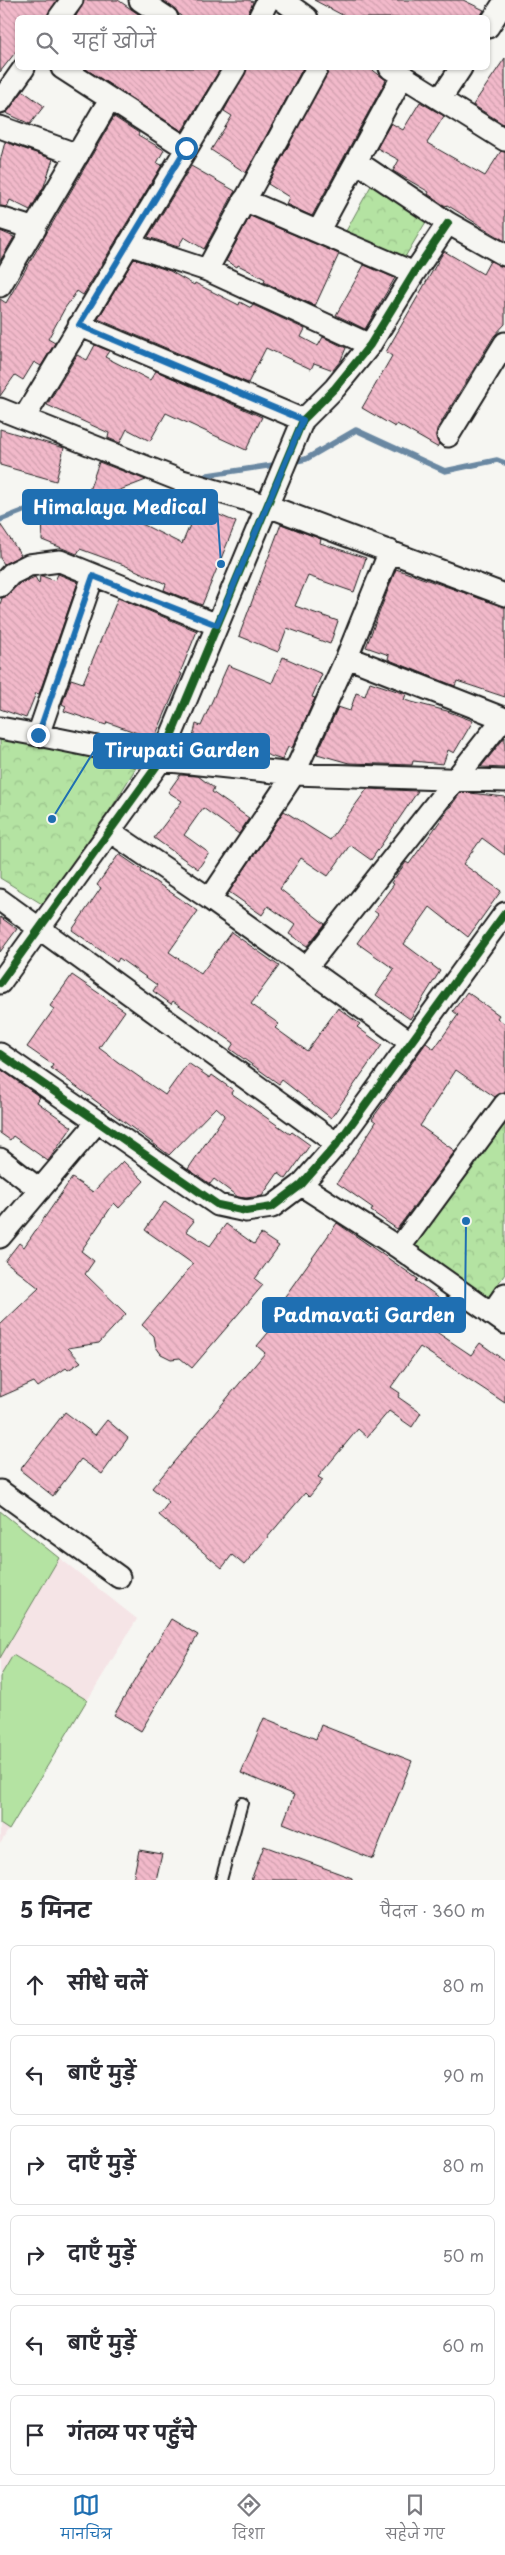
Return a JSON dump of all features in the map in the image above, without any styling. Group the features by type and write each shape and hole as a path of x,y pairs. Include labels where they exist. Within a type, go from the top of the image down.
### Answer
{"street":[{"path":"61,15 72,0"},
{"path":"140,0 162,15"},
{"path":"260,15 268,0"},
{"path":"282,0 303,15"},
{"path":"490,21 496,3"},
{"path":"0,102 23,70"},
{"path":"65,70 186,148"},
{"path":"24,418 234,70"},
{"path":"207,270 316,70"},
{"path":"441,98 460,70"},
{"path":"319,230 356,162 397,71 505,140"},
{"path":"0,286 110,100"},
{"path":"0,127 78,155"},
{"path":"356,162 448,223 505,255"},
{"path":"244,200 319,230 414,272"},
{"path":"0,218 35,229"},
{"path":"0,983 41,930 162,760 303,420 334,388 370,345 414,272 448,223"},
{"path":"128,244 207,270 370,345"},
{"path":"79,325 303,420"},
{"path":"448,436 505,343"},
{"path":"0,409 179,480 268,506 505,595"},
{"path":"210,899 294,774 347,656 390,552"},
{"path":"0,586 11,574 29,565 60,562 217,625"},
{"path":"38,735 93,576"},
{"path":"306,968 504,719 347,656"},
{"path":"0,728 162,760 294,774 505,781"},
{"path":"111,832 210,899 410,1042"},
{"path":"0,900 337,1144"},
{"path":"0,1054 218,1205 246,1211 272,1207 301,1185 337,1144 505,913"},
{"path":"399,1248 505,1104"},
{"path":"0,1237 98,1121"},
{"path":"0,1159 40,1190"},
{"path":"301,1185 399,1248 498,1319 505,1294"},
{"path":"0,1491 119,1577"}],"lane":[{"path":"221,1880 242,1803"}],"shaded area":[{"path":"0,1511 137,1619 0,1844"}],"green space":[{"path":"373,182 430,215 402,262 346,231"},
{"path":"0,730 140,761 50,909 0,878"},
{"path":"505,1114 505,1274 487,1299 411,1244"},
{"path":"0,1511 59,1558 0,1658"},
{"path":"13,1655 87,1700 9,1830 0,1824 0,1677"}],"building":[{"path":"0,0 57,0 49,15 15,15 15,53 0,72"},
{"path":"84,0 118,0 140,15 76,15"},
{"path":"163,0 249,0 253,2 248,15 180,15"},
{"path":"314,0 463,0 484,10 481,15 342,15"},
{"path":"505,58 505,125 473,105"},
{"path":"87,70 220,70 182,131"},
{"path":"246,70 302,70 246,173 211,150 232,116 224,111"},
{"path":"328,70 373,70 386,80 312,216 286,204 289,197 268,184"},
{"path":"23,91 44,106 30,124 6,113"},
{"path":"420,102 444,116 427,143 485,176 501,151 505,152 505,241 447,205 442,204 428,194 429,192 393,171 399,160 377,148 391,123 403,130"},
{"path":"114,117 139,133 138,135 164,150 157,163 162,165 83,295 77,291 65,308 48,339 55,343 41,366 34,362 23,380 15,375 0,396 0,299 6,303"},
{"path":"5,142 53,159 44,186 30,210 10,200 7,207 0,206 0,161"},
{"path":"191,166 235,191 204,249 184,237 178,247 148,237"},
{"path":"250,216 339,254 315,306 264,282 265,279 238,265 237,267 226,261"},
{"path":"0,231 14,237 0,261"},
{"path":"444,251 483,274 490,261 505,267 505,324 494,336 437,429 436,436 439,444 437,447 397,424 395,427 362,408 392,356 386,352"},
{"path":"134,259 170,271 194,285 195,283 239,305 240,302 251,308 253,305 305,329 301,337 318,346 323,337 346,348 341,360 333,370 314,363 311,369 266,348 248,383 98,319"},
{"path":"364,265 395,278 365,329 336,315"},
{"path":"95,345 109,351 105,357 150,380 156,371 262,417 246,450 166,413 150,441 127,429 120,443 108,438 109,433 47,405 77,355 87,360"},
{"path":"0,429 64,448 56,481 0,465"},
{"path":"99,462 146,480 94,500 182,544 198,506 236,522 202,605 164,590 166,584 124,565 80,549 77,554 42,540 43,518 49,521 58,500 79,509 81,504 84,505"},
{"path":"0,524 21,555 4,564 0,558"},
{"path":"281,524 321,539 320,543 366,558 354,592 308,576 295,606 338,621 330,644 287,628 278,652 239,636"},
{"path":"396,569 505,607 505,697 457,681 455,686 392,661 388,659 389,655 366,647"},
{"path":"58,574 78,582 39,694 36,693 26,718 0,709 0,604 2,598 19,584 35,577 39,584 40,576 55,581"},
{"path":"118,598 197,631 180,673 182,674 154,739 107,722 106,725 64,711 66,706 62,704 71,679 83,683"},
{"path":"283,657 322,674 312,697 315,698 292,748 288,747 282,760 256,751 254,757 190,750 196,724 201,726 228,665 272,683"},
{"path":"370,682 406,694 404,700 447,711 473,721 454,753 448,750 443,764 413,761 412,765 349,763 317,754 338,707 350,711 356,693 365,696"},
{"path":"505,737 505,768 481,767"},
{"path":"180,775 198,776 214,788 212,792 249,818 239,834 203,808 184,835 209,853 198,869 154,838 182,801 168,792"},
{"path":"367,789 418,791 371,860 350,845 328,876 301,858 280,889 325,924 307,946 289,934 295,925 268,906 262,915 229,892 284,811 330,840"},
{"path":"461,792 505,797 505,855 482,838 463,864 501,891 468,937 430,907 404,944 440,971 410,1019 376,995 394,969 357,943 378,914 374,911 394,884 391,883 406,862 409,864"},
{"path":"119,854 142,870 141,872 198,911 169,952 201,974 231,932 279,966 251,1004 279,1024 275,1028 307,1051 338,1008 360,1024 357,1027 382,1045 331,1118 282,1080 279,1084 230,1049 234,1043 173,1001 171,1004 153,991 157,985 119,958 117,962 72,930 101,888 97,885"},
{"path":"0,917 17,929 0,952"},
{"path":"72,975 125,1011 99,1048 122,1065 165,1095 188,1063 210,1078 212,1075 233,1090 231,1093 290,1134 292,1132 310,1145 286,1179 278,1173 262,1196 246,1198 238,1197 214,1179 210,1184 188,1169 225,1115 216,1107 169,1155 51,1068 53,1065 27,1047 54,1009 50,1006"},
{"path":"467,992 499,1015 497,1018 505,1024 505,1092 495,1097 456,1070 420,1126 455,1151 397,1229 371,1211 373,1208 337,1183 376,1122 372,1119 426,1043 434,1049 458,1015 453,1011"},
{"path":"0,1069 40,1097 37,1102 72,1127 48,1161 13,1136 10,1140 0,1133"},
{"path":"123,1161 144,1181 119,1208 114,1203 81,1251 94,1261 85,1274 126,1314 99,1343 68,1348 81,1362 68,1370 66,1368 38,1387 34,1382 0,1397 0,1325 39,1288 5,1261 19,1243 24,1247 72,1178 93,1192"},
{"path":"165,1201 194,1221 186,1231 210,1246 226,1224 254,1244 261,1234 279,1246 255,1279 263,1285 192,1368 180,1358 171,1359 161,1354 156,1347 154,1336 142,1325 193,1264 145,1230"},
{"path":"337,1223 418,1279 416,1281 443,1300 426,1325 471,1355 480,1343 505,1361 505,1403 420,1347 391,1387 400,1393 398,1397 421,1413 412,1427 389,1411 367,1437 358,1429 318,1477 323,1480 309,1497 305,1493 244,1565 232,1555 222,1568 159,1515 169,1502 152,1488 265,1353 257,1346 284,1314 276,1309"},
{"path":"65,1412 95,1435 107,1420 128,1438 102,1474 81,1459 53,1496 20,1470"},
{"path":"171,1619 198,1635 141,1731 114,1715"},
{"path":"264,1718 316,1739 321,1725 412,1761 373,1859 283,1823 294,1795 241,1773"},
{"path":"264,1846 352,1878 352,1880 251,1880"},
{"path":"139,1850 162,1854 156,1880 133,1880"}],"waterway":[{"path":"291,462 306,459 356,430 445,471 497,460 505,463"},
{"path":"199,480 208,475 280,464"},
{"path":"0,520 51,500 87,498 142,511 184,488"}],"cycle path":[{"path":"0,983 161,760 303,420 335,388 370,345 414,273 448,223"},
{"path":"0,1054 218,1205 246,1211 272,1207 301,1185 337,1144 505,913"}],"place":[{"name":"Himalaya Medical","path":"221,564"},
{"name":"Tirupati Garden","path":"52,819"},
{"name":"Padmavati Garden","path":"466,1221"}],"route":[{"path":"38,735 93,576 217,625 280,479 303,420 79,325 186,148"}]}
